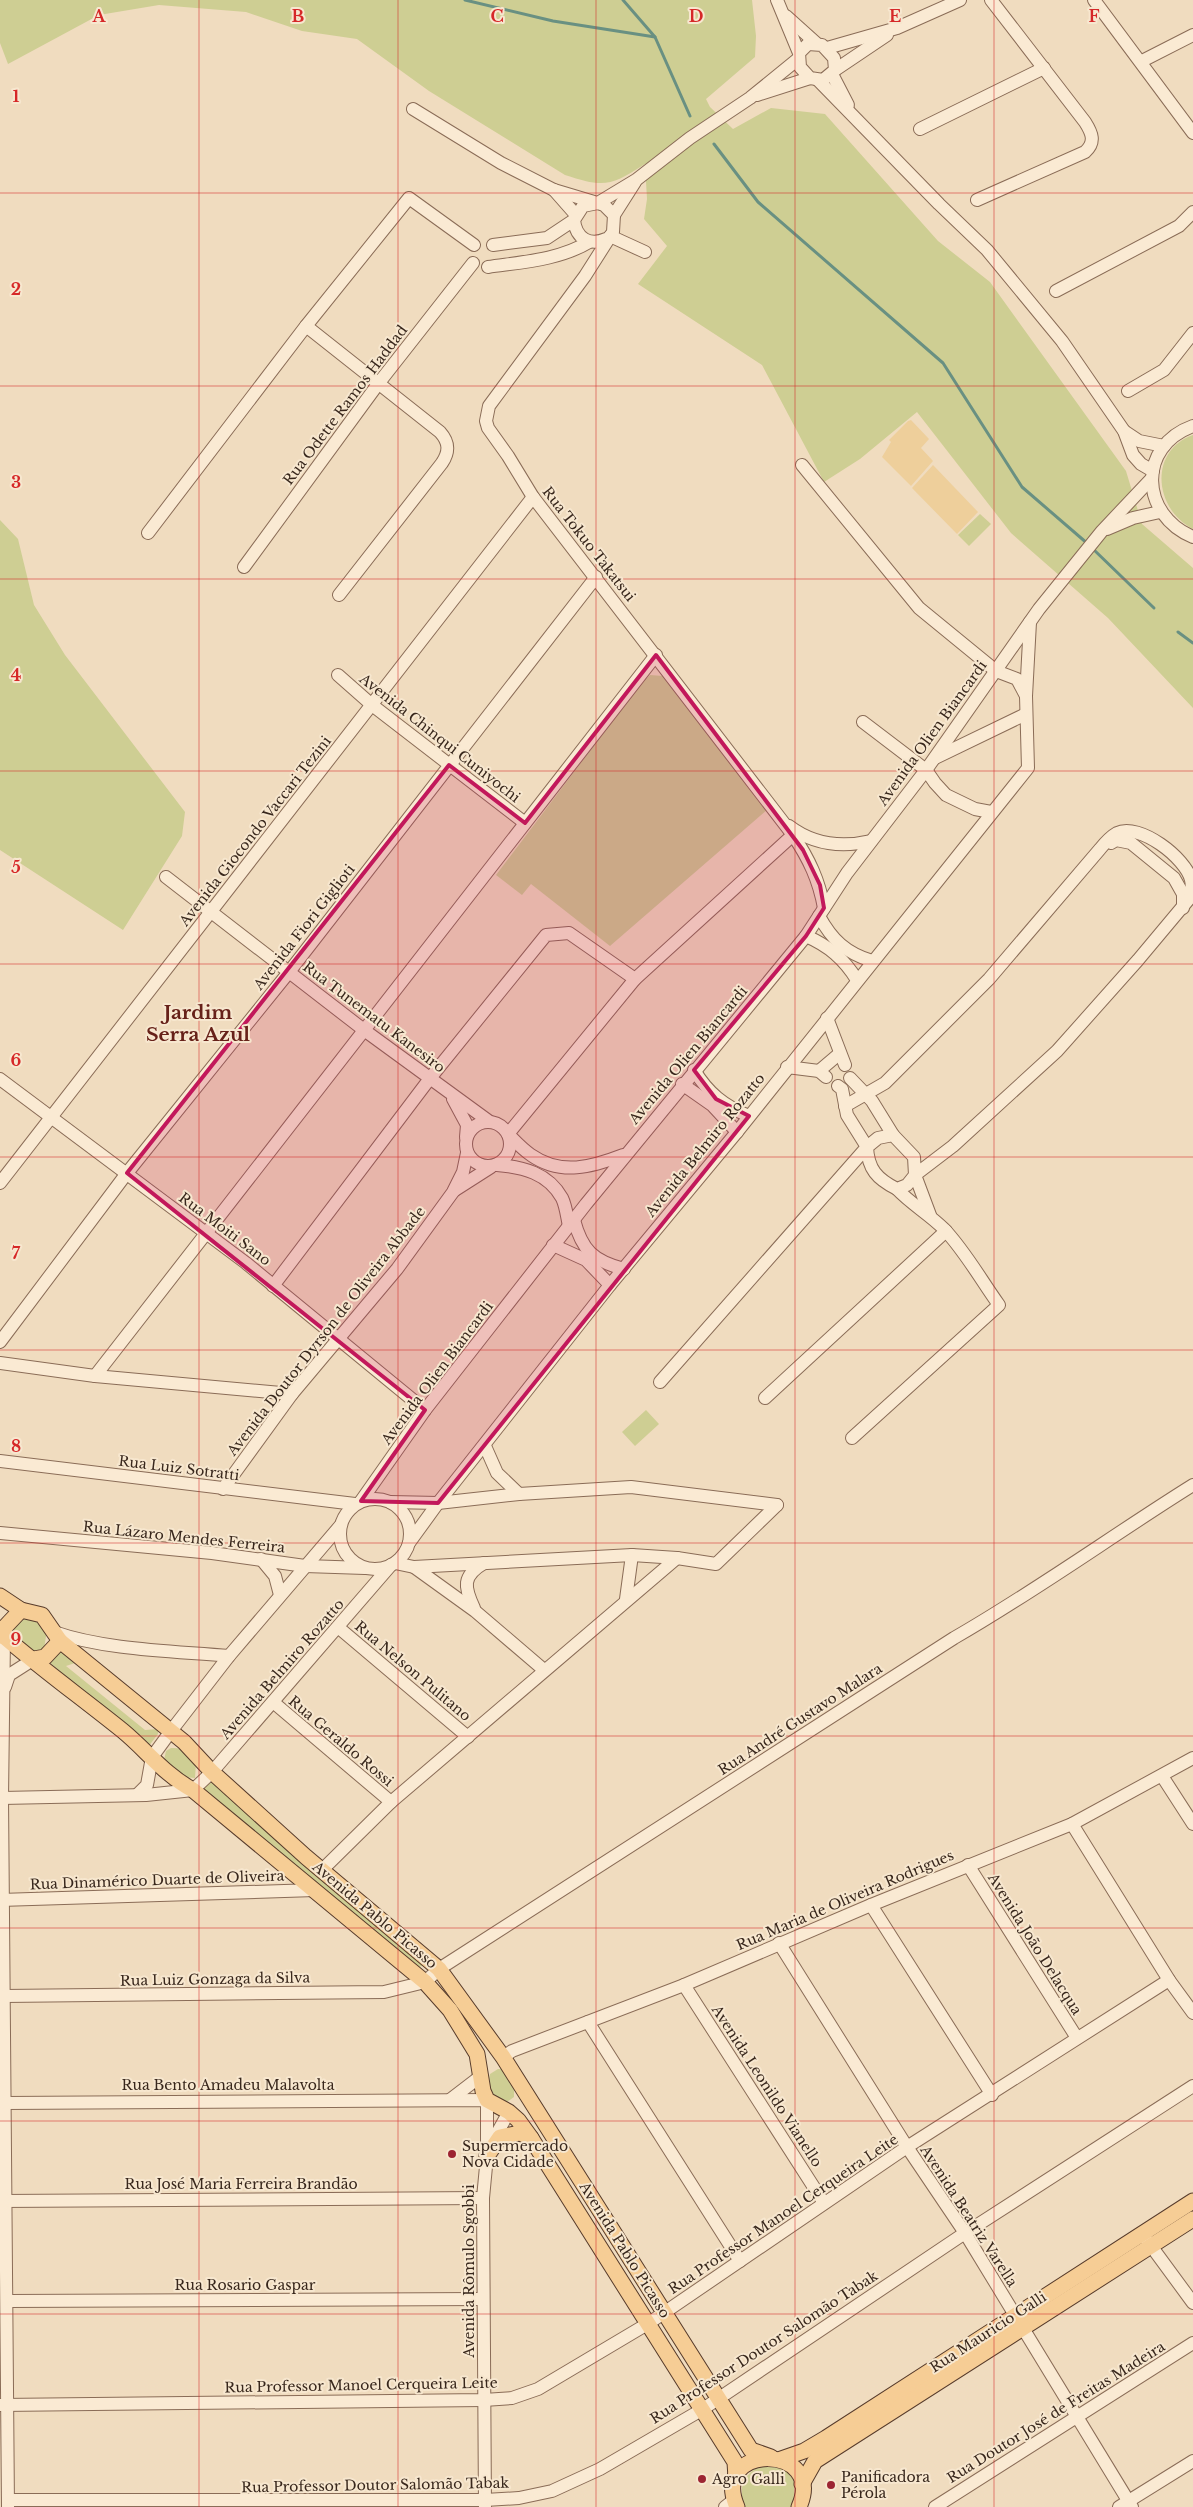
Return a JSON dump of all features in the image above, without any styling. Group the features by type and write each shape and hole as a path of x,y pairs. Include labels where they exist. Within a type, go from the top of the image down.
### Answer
{"main road":[{"name":"Avenida Pablo Picasso","path":"0,1596 21,1610 42,1615 57,1637 171,1731 200,1757 212,1772 439,1969 503,2057 751,2450 787,2462 798,2474 802,2484"},
{"path":"1,1636 6,1627 21,1610"},
{"name":"Avenida Pablo Picasso","path":"1,1636 23,1654 34,1659 152,1757 175,1781 193,1790 315,1890 425,1982 450,2010 477,2054 482,2091 487,2100 509,2112 518,2120 531,2138 735,2462 736,2478 732,2505"},
{"path":"34,1659 45,1657 57,1637"},
{"path":"481,2076 503,2057"},
{"path":"509,2112 520,2098 522,2089"},
{"path":"487,2156 500,2136 520,2133 531,2138"},
{"name":"Rua Mauricio Galli","path":"802,2484 815,2461 1024,2329 1147,2240 1193,2202"},
{"name":"Rua Mauricio Galli","path":"736,2478 750,2462 776,2458 804,2450 826,2438 1014,2314 1147,2240 1193,2219"},
{"path":"800,2506 802,2484"}],"street":[{"path":"777,0 784,14 800,67 852,114 938,204 987,250 1062,341 1124,431 1133,455 1152,474"},
{"path":"413,109 501,164 554,190 596,202 604,205 642,251 608,237 551,257 483,268 473,263 470,254 474,245 484,242 493,245 546,238 575,218 583,206 596,202 636,180 690,138 750,98 798,56 808,44 822,46 897,28 960,0"},
{"path":"977,200 1085,152 1090,147 1092,139 1085,122 991,0"},
{"path":"1094,0 1142,61 1193,132"},
{"path":"784,14 834,58 834,72 852,114"},
{"path":"750,98 814,79 823,80 897,28"},
{"path":"1142,61 1193,34"},
{"path":"920,129 1044,68"},
{"path":"608,237 614,218 636,180"},
{"path":"554,190 575,218 578,234 591,242"},
{"path":"148,532 306,326 409,198 474,245"},
{"path":"1056,291 1179,226 1193,212"},
{"name":"Rua Tokuo Takatsui","path":"608,237 585,276 489,406 487,413 488,428 533,497 793,835 813,867 820,885 821,912"},
{"path":"546,238 551,257"},
{"path":"585,276 591,242"},
{"path":"488,267 496,260 497,255 493,245"},
{"name":"Rua Odette Ramos Haddad","path":"244,567 378,384 473,263"},
{"path":"306,326 440,432 446,438 448,447 447,455 442,462 339,596"},
{"path":"1128,391 1164,370 1193,333"},
{"path":"1193,426 1176,434 1164,446 1152,474 1153,496 1160,512 1170,523 1193,537"},
{"path":"1124,431 1139,441 1164,446"},
{"path":"802,465 919,608 996,671 1016,678 1026,696"},
{"name":"Avenida Olien Biancardi","path":"358,1503 425,1410 571,1223 682,1084 806,936 871,841 930,764 1030,622 1101,533 1152,474"},
{"name":"Avenida Giocondo Vaccari Tezini","path":"0,1183 50,1116 533,497"},
{"name":"Avenida Olien Biancardi","path":"1101,533 1133,518 1160,512"},
{"name":"Avenida Fiori Giglioti","path":"0,1342 128,1173 288,972 596,577"},
{"path":"930,764 1026,714 1030,622"},
{"path":"95,1376 656,655"},
{"name":"Avenida Chinqui Cuniyochi","path":"338,675 372,705 525,823"},
{"name":"Avenida Belmiro Rozatto","path":"409,1543 438,1503 485,1446 610,1285 737,1132 787,1067 1028,768 1026,714"},
{"path":"863,722 930,764 935,783 946,795 975,809 991,812"},
{"name":"Rua Tokuo Takatsui","path":"783,821 810,838 825,843 840,846 871,841"},
{"path":"845,1106 885,1083 989,979 1100,849 1118,833 1134,831 1145,834 1180,861 1187,870 1192,888 1183,908 1057,1051 941,1156 915,1175 908,1185 897,1188"},
{"path":"494,1166 508,1155 510,1148 508,1134 634,979 793,835"},
{"name":"Rua Tunematu Kanesiro","path":"166,877 364,1030 431,1077 490,1122"},
{"path":"821,912 827,932 840,946 855,956 872,961"},
{"path":"273,1286 431,1077 546,935 569,933 634,979"},
{"path":"806,936 822,943 836,953 857,980"},
{"path":"787,1067 822,1074 842,1059 827,1018"},
{"path":"694,1070 703,1086 716,1099 732,1110 749,1116"},
{"path":"850,1078 865,1094 893,1135 914,1157 915,1175 930,1215"},
{"name":"Rua Moiti Sano","path":"0,1079 128,1173 273,1286 425,1410"},
{"path":"682,1084 712,1105 737,1132"},
{"path":"838,1086 842,1089 845,1106 855,1130 867,1148 870,1167 885,1183 897,1188 908,1201 930,1215 946,1231 999,1305 852,1438"},
{"name":"Rua Tunematu Kanesiro","path":"446,1088 459,1106 467,1125 466,1138"},
{"path":"624,1269 606,1264 590,1253 571,1223 562,1199 546,1179 523,1167 477,1164 467,1153 466,1138 475,1126 490,1122 503,1128 531,1156 561,1168 592,1167 625,1155"},
{"path":"660,1382 867,1148 878,1138 893,1135"},
{"name":"Avenida Doutor Dyrson de Oliveira Abbade","path":"223,1489 292,1394 337,1338 397,1269 453,1192 463,1172 467,1153"},
{"path":"914,1157 941,1156"},
{"name":"Avenida Doutor Dyrson de Oliveira Abbade","path":"453,1192 494,1166"},
{"path":"842,1175 870,1167"},
{"path":"765,1398 946,1231"},
{"path":"554,1246 586,1260 610,1285"},
{"path":"0,1363 95,1376 292,1394"},
{"path":"485,1446 497,1473 519,1494"},
{"name":"Rua Luiz Sotratti","path":"0,1461 223,1489 358,1503"},
{"name":"Rua André Gustavo Malara","path":"425,1982 439,1969 946,1643 999,1612 1103,1542 1193,1485"},
{"path":"138,1794 147,1785 152,1757 171,1731 229,1656 340,1526 346,1514 358,1503 376,1499 390,1502 438,1503 519,1494 631,1487 777,1505 716,1564 632,1554 414,1567 393,1564"},
{"path":"340,1526 340,1544 349,1559 365,1568 374,1570 393,1564 401,1558 409,1543 410,1527 403,1512 390,1502"},
{"name":"Rua Lázaro Mendes Ferreira","path":"0,1533 305,1566 365,1568"},
{"path":"626,1599 632,1554"},
{"path":"323,1869 391,1802 626,1599 677,1558"},
{"path":"261,1560 275,1576 280,1595"},
{"path":"475,1610 466,1587 471,1570 484,1563"},
{"name":"Avenida Belmiro Rozatto","path":"193,1790 212,1772 393,1564"},
{"path":"414,1567 475,1610 544,1670"},
{"name":"Rua Nelson Pulitano","path":"339,1628 468,1737"},
{"path":"1,1636 3,1694 1,1900 5,2103 3,2201 6,2301 4,2405 8,2504"},
{"path":"57,1637 103,1644 229,1656"},
{"path":"3,1694 9,1675 34,1659"},
{"name":"Rua Geraldo Rossi","path":"273,1702 391,1802"},
{"name":"Rua Maria de Oliveira Rodrigues","path":"503,2057 512,2051 684,1984 968,1865 1072,1824 1193,1758"},
{"path":"1162,1776 1193,1824"},
{"path":"2,1798 138,1794 193,1790"},
{"path":"1072,1824 1169,1980 1193,2013"},
{"name":"Avenida João Delacqua","path":"968,1865 1076,2038"},
{"name":"Rua Dinamérico Duarte de Oliveira","path":"1,1900 315,1890"},
{"path":"871,1905 992,2095"},
{"name":"Avenida Beatriz Varella","path":"779,1943 908,2147 965,2233 1024,2329 1127,2505"},
{"name":"Rua Professor Manoel Cerqueira Leite","path":"4,2405 484,2400 512,2398 538,2389 665,2313 908,2147 1169,1980"},
{"name":"Rua Luiz Gonzaga da Silva","path":"4,1996 384,1992 425,1982"},
{"name":"Avenida Leonildo Vianello","path":"684,1984 824,2203"},
{"path":"588,2022 740,2262"},
{"path":"451,2099 481,2076"},
{"name":"Rua Professor Doutor Salomão Tabak","path":"8,2504 485,2504 552,2491 600,2469 703,2409 965,2233 1193,2086"},
{"name":"Rua Bento Amadeu Malavolta","path":"5,2103 487,2100"},
{"name":"Avenida Rômulo Sgobbi","path":"485,2504 483,2198 487,2156 487,2100"},
{"name":"Avenida Rômulo Sgobbi","path":"487,2156 496,2133 509,2112"},
{"name":"Rua José Maria Ferreira Brandão","path":"3,2201 483,2198"},
{"path":"1147,2240 1193,2303"},
{"name":"Rua Rosario Gaspar","path":"6,2301 484,2299"},
{"name":"Rua Doutor José de Freitas Madeira","path":"935,2507 1193,2344"},
{"path":"1127,2505 1193,2460"}],"highlighted area":[{"path":"656,655 803,850 820,885 824,908 806,936 694,1070 716,1099 749,1116 438,1503 361,1501 425,1410 127,1173 449,765 525,823"}],"green space":[{"path":"0,0 752,0 756,36 755,57 706,99 710,107 733,129 771,108 825,114 938,241 990,282 1126,471 1142,524 1193,568 1193,708 1108,618 1011,533 917,412 860,459 824,482 762,365 638,284 667,246 644,219 647,199 645,164 624,177 607,183 589,182 565,175 429,91 357,39 302,31 246,12 159,5 99,15 8,64 0,43"},
{"path":"1193,435 1193,529 1180,520 1170,508 1164,495 1162,480 1163,466 1169,454 1178,443"},
{"path":"980,514 991,524 969,546 958,535"},
{"path":"0,520 18,539 34,605 65,655 185,812 182,836 123,930 0,850"},
{"path":"650,675 663,676 669,681 767,810 610,946 531,884 522,895 496,875 642,682"},
{"path":"646,1410 659,1424 635,1446 622,1432"},
{"path":"33,1616 47,1630 44,1649 38,1651 28,1650 20,1645 12,1631 19,1617"},
{"path":"60,1649 75,1663 66,1666 145,1730 158,1729 158,1734 148,1747 49,1662"},
{"path":"171,1748 183,1750 196,1763 195,1778 183,1777 164,1760 166,1751"},
{"path":"210,1779 425,1965 419,1967 200,1788"},
{"path":"498,2069 502,2069 514,2086 514,2097 507,2102 494,2096 490,2088 490,2074"},
{"path":"763,2465 781,2469 791,2476 794,2481 792,2507 745,2507 742,2493 744,2482 751,2472"}],"sand":[{"path":"911,420 929,439 921,448 933,461 911,486 882,457 891,442 889,440"},
{"path":"933,465 978,512 957,534 912,488"}],"waterway":[{"path":"465,0 553,21 655,37"},
{"path":"623,0 655,37 690,116"},
{"path":"714,144 758,202 943,363 1022,487 1088,544"},
{"path":"1092,548 1154,608"},
{"path":"1178,632 1193,643"}],"place":[{"name":"Supermercado Nova Cidade","path":"452,2154"},
{"name":"Agro Galli","path":"702,2479"},
{"name":"Panificadora Pérola","path":"831,2485"}],"district":[{"name":"Jardim Serra Azul","path":"198,1023"}]}
